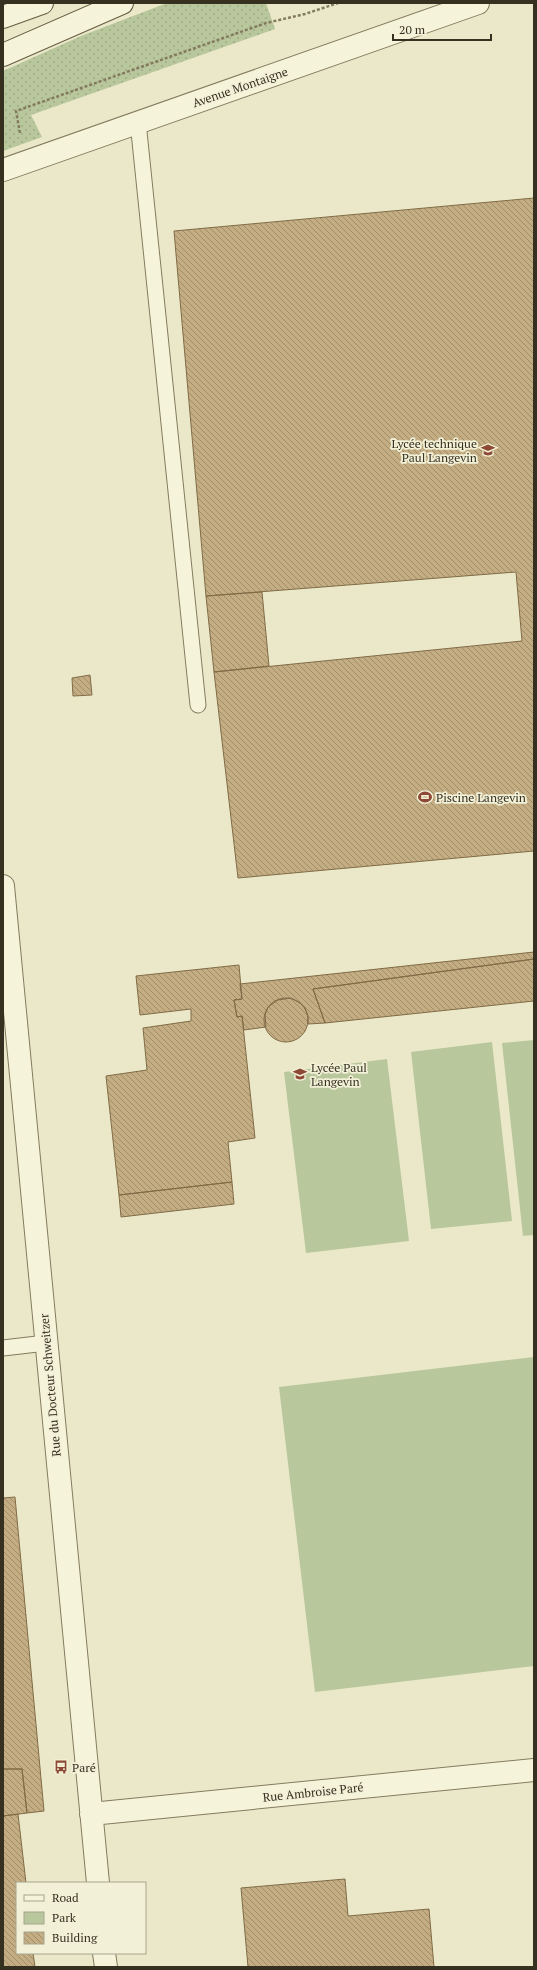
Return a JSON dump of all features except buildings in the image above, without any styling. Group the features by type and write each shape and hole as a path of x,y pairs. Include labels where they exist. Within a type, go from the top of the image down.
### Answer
{"street":[{"path":"3,18 42,3"},
{"path":"3,55 122,3"},
{"name":"Avenue Montaigne","path":"11,167 478,3"},
{"name":"Rue du Docteur Schweitzer","path":"3,886 98,1882"},
{"name":"Rue Ambroise Paré","path":"91,1814 534,1770"},
{"path":"104,1954 106,1967"}],"lane":[{"path":"138,122 198,705"},
{"path":"3,1348 46,1343"}],"path":[{"path":"11,167 11,139 21,132 16,111 266,23 305,14 338,3"}],"green space":[{"path":"167,3 266,3 275,29 31,115 42,137 3,151 3,71 81,36"},
{"path":"534,1040 534,1235 523,1236 502,1043"},
{"path":"492,1042 512,1221 431,1229 411,1052"},
{"path":"387,1059 409,1241 306,1253 284,1072"},
{"path":"534,1357 534,1666 315,1692 279,1387"}],"place":[{"name":"Lycée technique Paul Langevin","path":"488,450"},
{"name":"Piscine Langevin","path":"425,797"},
{"name":"Lycée Paul Langevin","path":"300,1074"},
{"name":"Paré","path":"61,1767"}]}
